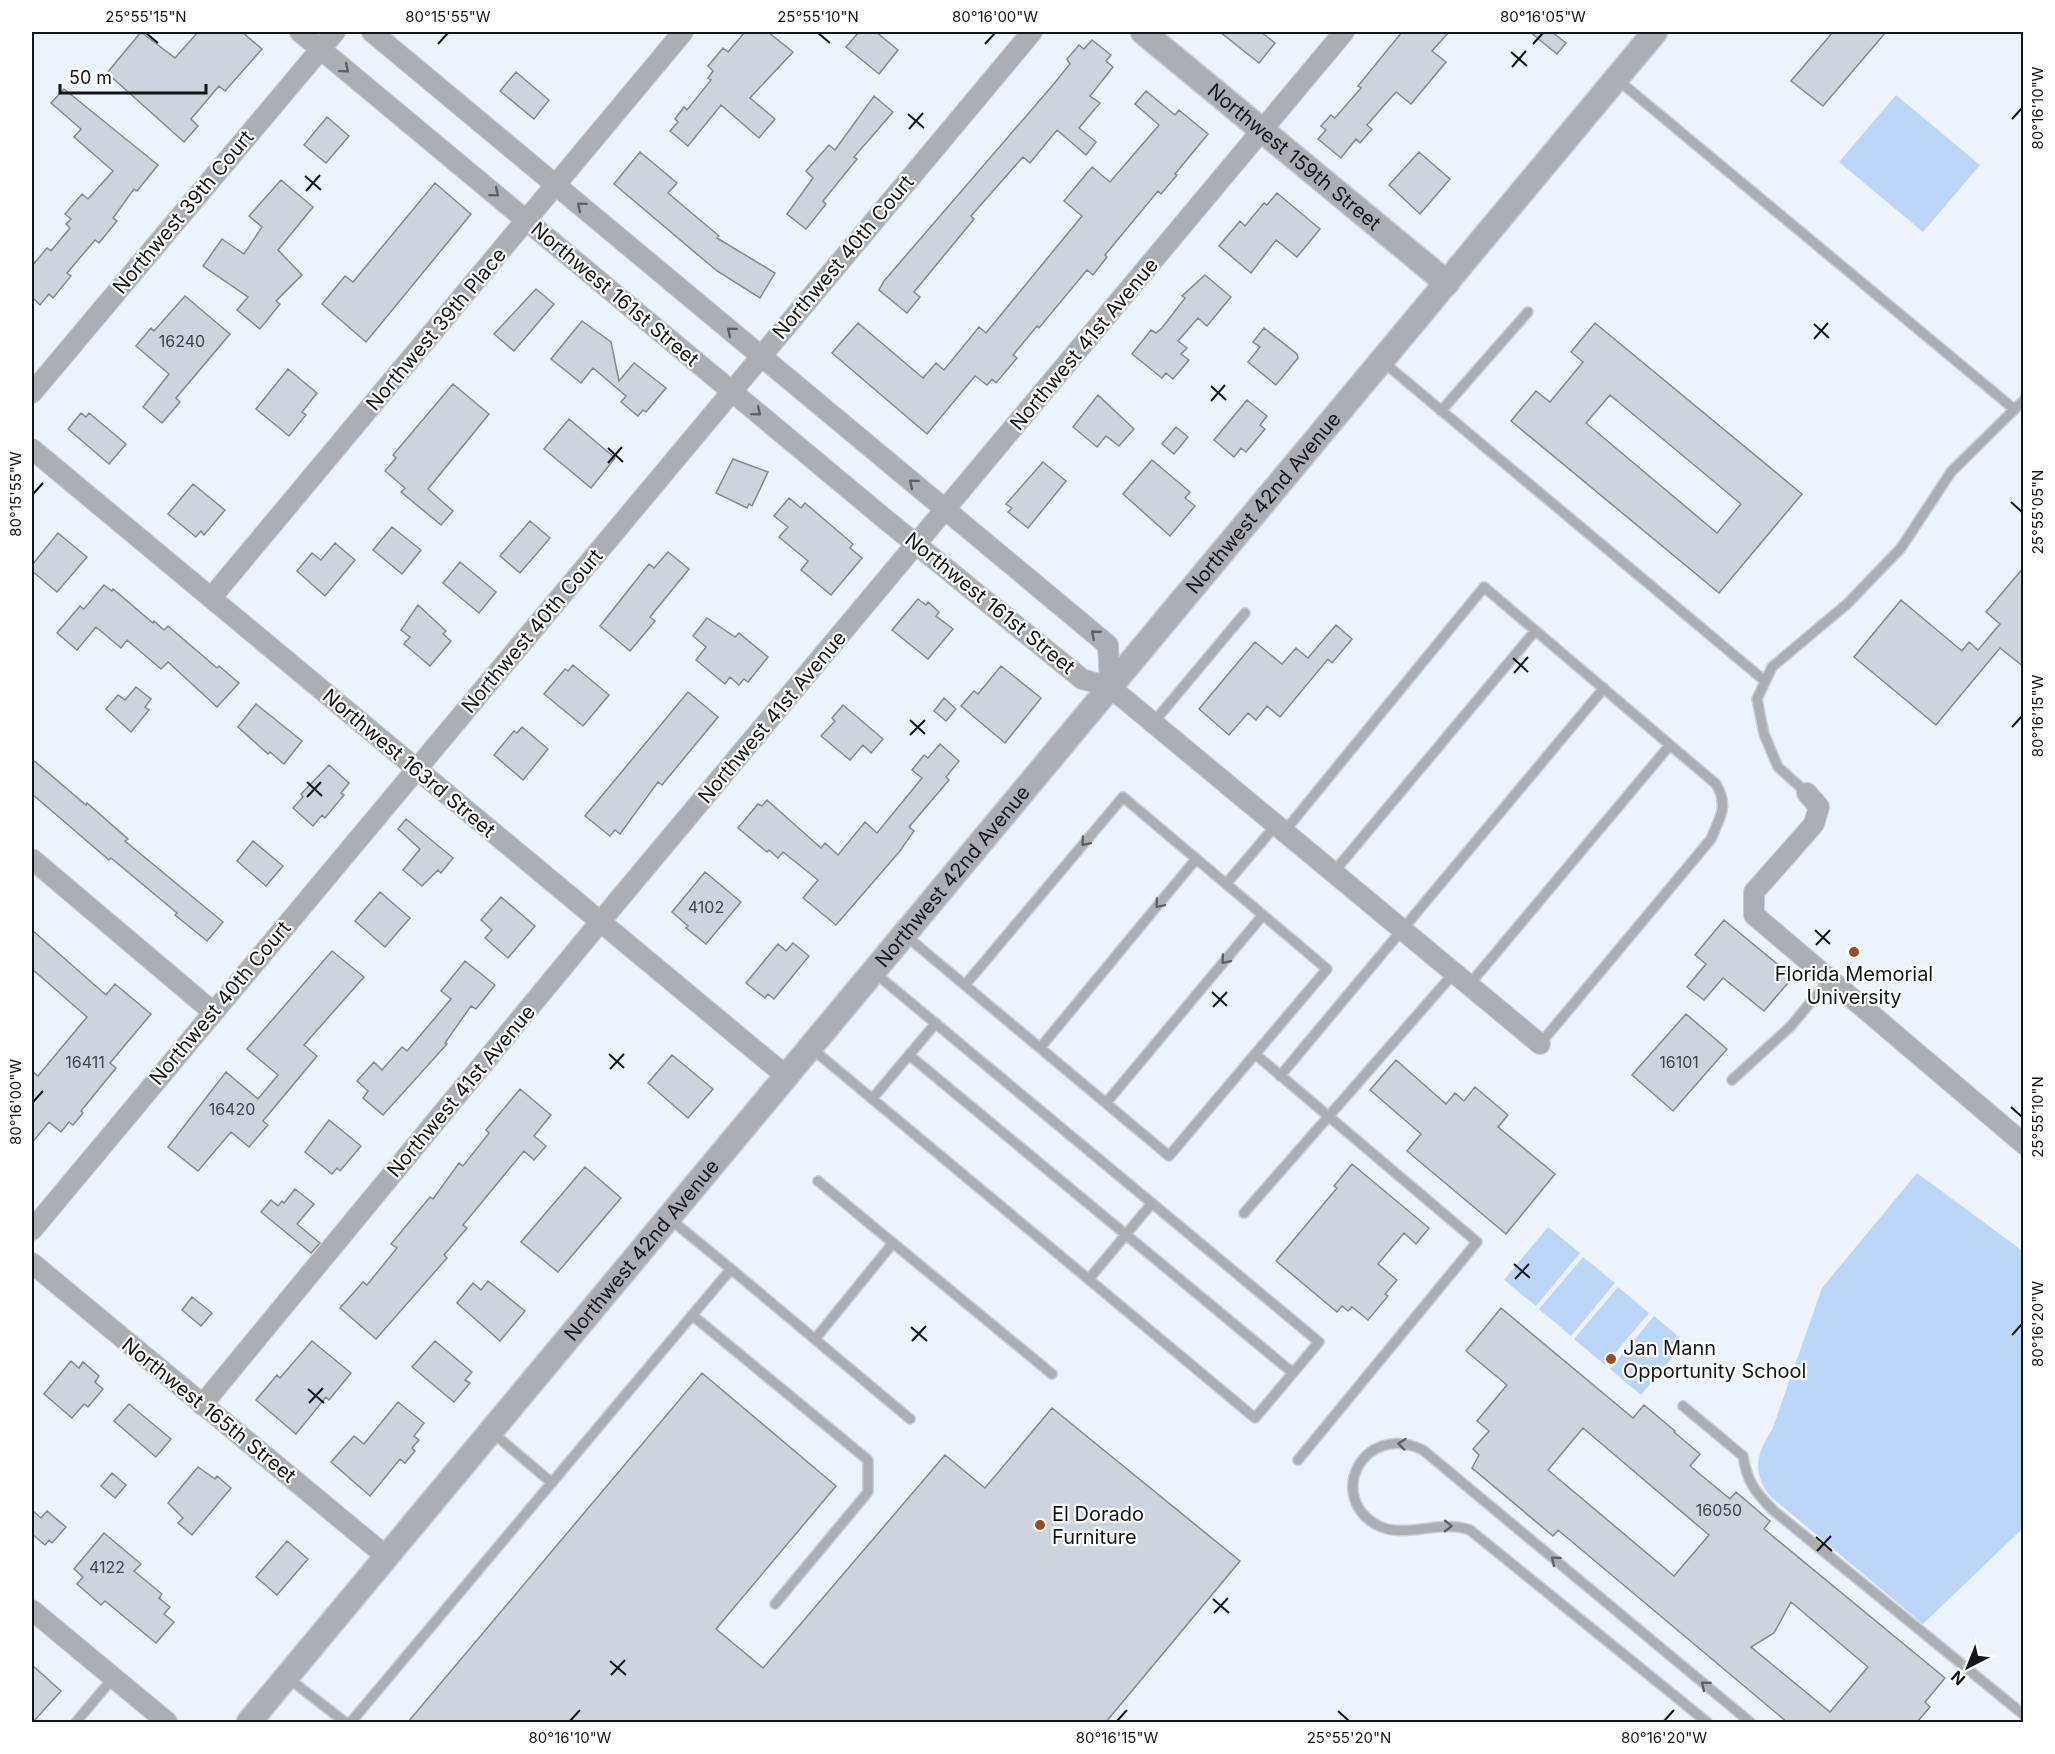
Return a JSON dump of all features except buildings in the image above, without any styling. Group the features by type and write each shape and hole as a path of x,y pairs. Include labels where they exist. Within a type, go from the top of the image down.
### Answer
{"street":[{"name":"Northwest 161st Street","path":"300,32 732,392 1082,679 1110,687"},
{"name":"Northwest 39th Court","path":"32,393 335,32"},
{"path":"372,32 1108,645 1110,687 1540,1044"},
{"name":"Northwest 39th Place","path":"212,598 683,32"},
{"name":"Northwest 40th Court","path":"32,1230 1032,32"},
{"name":"Northwest 159th Street","path":"1143,32 1446,283"},
{"name":"Northwest 41st Avenue","path":"202,1405 600,922 1344,32"},
{"name":"Northwest 42nd Avenue","path":"249,1722 1655,32"},
{"name":"Northwest 163rd Street","path":"32,449 786,1076"},
{"path":"1807,793 1819,807 1814,824 1754,892 1752,902 1754,915 2024,1144"},
{"path":"32,859 213,1012"},
{"name":"Northwest 165th Street","path":"32,1263 387,1557"},
{"path":"32,1610 167,1722"}],"lane":[{"path":"1616,78 2014,409"},
{"path":"1441,411 1528,312"},
{"path":"1382,361 1766,681"},
{"path":"1807,793 1779,767 1764,734 1757,699 1772,667 1846,604 1901,548 1951,472 2024,400"},
{"path":"1226,884 1280,828 1484,587 1716,784 1724,796 1722,813 1711,839 1540,1044"},
{"path":"1153,723 1245,613"},
{"path":"1333,873 1535,631"},
{"path":"1280,1076 1604,688"},
{"path":"1244,1214 1329,1117 1461,979 1670,745"},
{"path":"904,934 1169,1156 1327,969 1123,797 965,985"},
{"path":"1040,1048 1196,859"},
{"path":"1106,1103 1263,915"},
{"path":"810,1047 1256,1418 1319,1342 873,971"},
{"path":"1732,1080 1791,1026 1830,979"},
{"path":"872,1099 936,1023"},
{"path":"1255,1054 1477,1242 1298,1460"},
{"path":"909,1055 1293,1373"},
{"path":"818,1181 1052,1374"},
{"path":"1089,1279 1152,1203"},
{"path":"669,1219 910,1419"},
{"path":"815,1339 893,1244"},
{"path":"351,1722 731,1269"},
{"path":"692,1315 868,1460 868,1492 775,1604"},
{"path":"1683,1406 1743,1456 1746,1476 1759,1496 1774,1510 2024,1715"},
{"path":"492,1432 552,1483"},
{"path":"1707,1722 1470,1530 1445,1525 1396,1530 1381,1527 1368,1519 1359,1508 1354,1494 1353,1479 1358,1465 1367,1453 1380,1445 1394,1442 1409,1443 1423,1450 1750,1722"},
{"path":"287,1677 345,1722"},
{"path":"76,1722 113,1678"}],"shaded area":[{"path":"1896,95 1980,165 1923,232 1839,162"},
{"path":"1917,1173 2024,1252 2023,1528 1923,1624 1770,1496 1760,1479 1758,1463 1762,1447 1772,1430 1822,1288"},
{"path":"1548,1227 1580,1253 1536,1306 1504,1280"},
{"path":"1583,1257 1615,1283 1571,1336 1539,1309"},
{"path":"1618,1287 1649,1313 1605,1365 1574,1339"},
{"path":"1654,1316 1685,1342 1641,1395 1610,1369"}],"place":[{"name":"Florida Memorial University","path":"1854,952"},
{"name":"Jan Mann Opportunity School","path":"1611,1359"},
{"name":"El Dorado Furniture","path":"1040,1525"}]}
